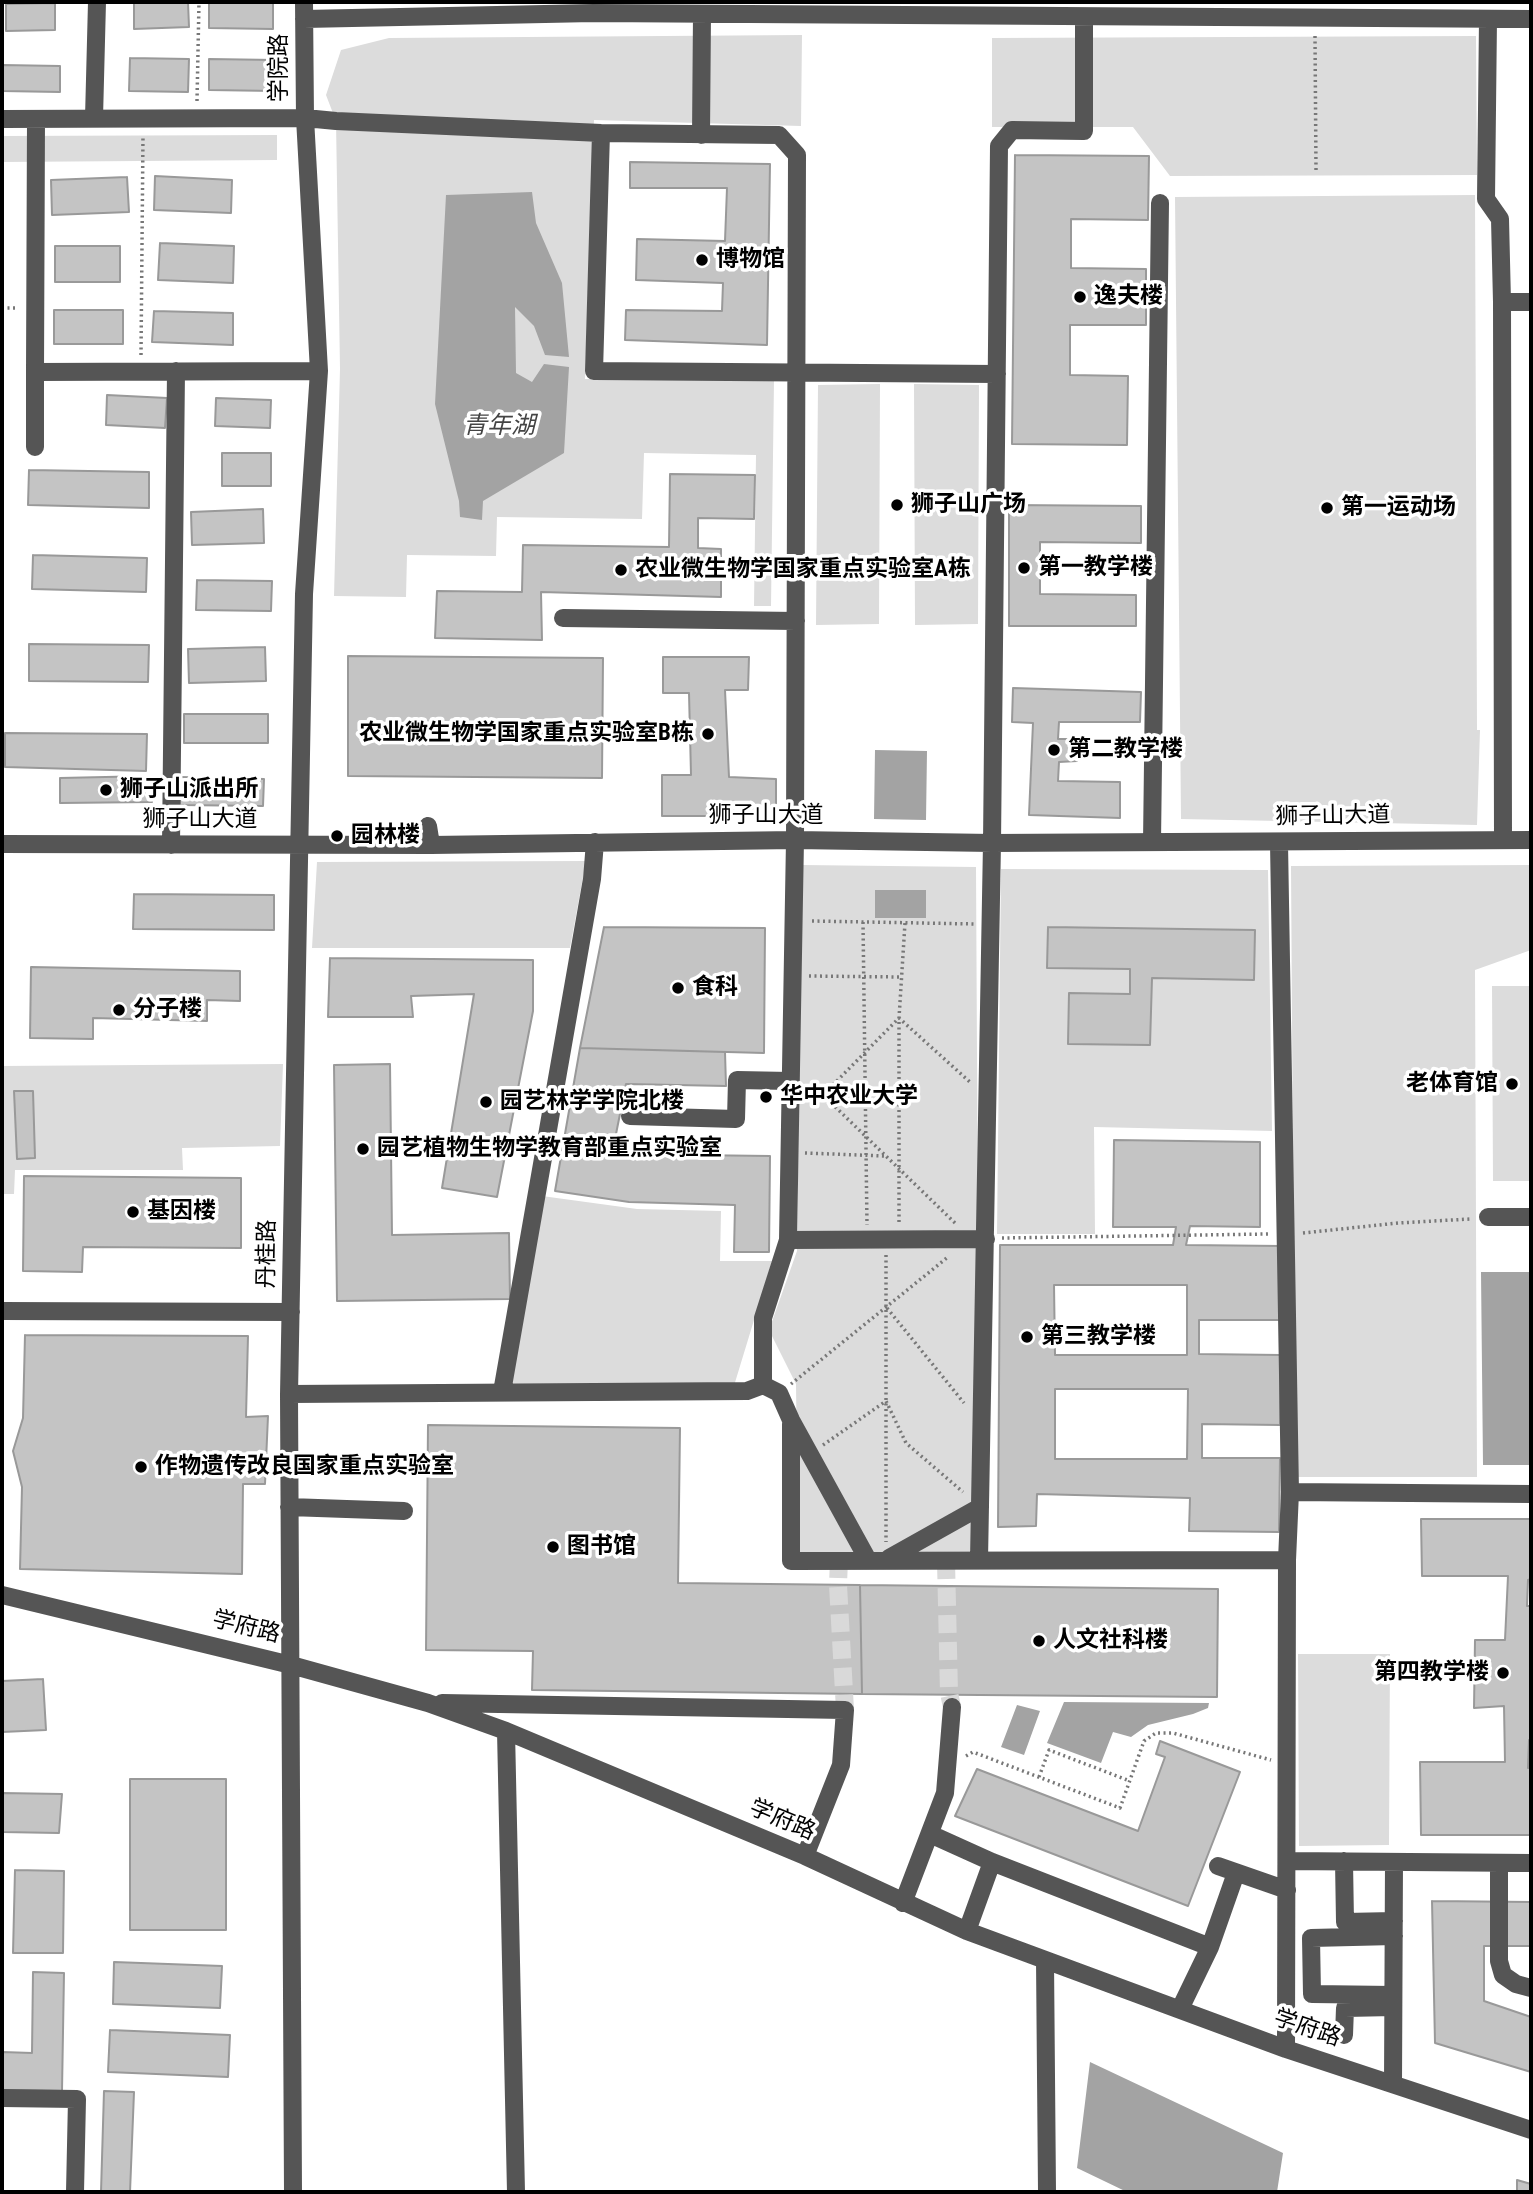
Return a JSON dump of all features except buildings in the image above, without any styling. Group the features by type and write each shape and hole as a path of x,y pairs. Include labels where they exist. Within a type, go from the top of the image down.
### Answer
{"street":[{"path":"94,118 97,2"},
{"name":"学院路","path":"2,119 305,118 304,10 1315,19 1460,10 1488,19 1531,19"},
{"path":"701,135 702,14"},
{"path":"979,1560 982,1425 979,1239 988,1098 999,146 1012,130 1084,131 1084,17"},
{"path":"1488,19 1486,199 1500,219 1503,302 1503,840"},
{"path":"305,118 601,133 779,135 797,155 795,840 788,1240 763,1318 771,1389 877,1560"},
{"name":"丹桂路","path":"293,2192 289,1394 304,594 319,371 305,118"},
{"path":"35,447 36,119"},
{"path":"601,133 594,371 997,374"},
{"path":"1152,842 1160,204"},
{"path":"1503,302 1531,302"},
{"path":"171,845 176,371"},
{"path":"35,372 319,371"},
{"path":"563,618 796,621"},
{"path":"428,826 431,845"},
{"name":"狮子山大道","path":"2,844 431,845 795,840 1279,843 1531,840"},
{"path":"502,1392 592,879 595,842"},
{"path":"1279,843 1290,1492 1287,1560 1286,2049"},
{"path":"630,1116 737,1119 737,1080 790,1081"},
{"path":"1488,1217 1531,1217"},
{"path":"788,1240 979,1239"},
{"path":"2,1311 291,1312"},
{"path":"289,1394 771,1389"},
{"path":"791,1420 791,1561 1287,1560"},
{"path":"1290,1492 1531,1494"},
{"path":"289,1507 404,1511"},
{"path":"877,1560 981,1507"},
{"name":"学府路","path":"2,1595 291,1665 428,1703 506,1731 805,1856 967,1931 1286,2049 1531,2130"},
{"path":"428,1703 845,1710 841,1765 805,1856"},
{"path":"903,1903 945,1793 952,1707"},
{"path":"506,1731 516,2192"},
{"path":"930,1834 992,1862 1210,1947"},
{"path":"1287,1861 1531,1863"},
{"path":"1344,1861 1345,1922 1394,1928"},
{"path":"967,1931 992,1862"},
{"path":"1393,2084 1394,1862"},
{"path":"1499,1863 1499,1961 1503,1975 1531,1988"},
{"path":"1217,1866 1287,1890"},
{"path":"1180,2009 1210,1947 1236,1873"},
{"path":"1393,2001 1312,1994 1311,1938 1394,1928"},
{"path":"1045,1960 1047,2192"},
{"path":"1344,2035 1345,2008 1393,2001"},
{"path":"2,2098 78,2099 75,2192"}],"path":[{"path":"197,117 199,2"},
{"path":"1315,19 1316,170"},
{"path":"141,371 144,117"},
{"path":"792,921 990,924"},
{"path":"863,922 867,1239"},
{"path":"877,1560 886,1401 886,1307 898,1167 898,1018 905,923"},
{"path":"792,976 901,977"},
{"path":"898,1018 824,1095 886,1156 979,1239"},
{"path":"898,1018 988,1098"},
{"path":"789,1152 886,1156"},
{"path":"771,1389 979,1239 1287,1234 1488,1217"},
{"path":"886,1307 982,1425"},
{"path":"810,1454 886,1401"},
{"path":"886,1401 906,1443 981,1507"},
{"path":"947,1763 973,1752 1120,1808 1144,1741 1156,1733 1173,1733 1286,1765"},
{"path":"1039,1777 1049,1750 1130,1781"}],"shaded area":[{"path":"802,35 801,126 594,120 585,379 774,380 771,606 754,606 756,455 644,453 642,519 497,517 496,556 407,555 406,597 334,596 340,369 336,121 326,95 341,50 389,38"},
{"path":"1476,36 1477,175 1170,176 1133,127 992,127 992,38"},
{"path":"277,135 277,160 2,162 2,136"},
{"name":"第一运动场","path":"1475,195 1477,730 1480,730 1477,825 1181,819 1175,197"},
{"path":"880,384 879,624 816,625 818,385"},
{"path":"914,384 979,385 978,624 915,625"},
{"path":"586,861 570,948 312,948 317,862"},
{"path":"802,865 976,867 978,1248 972,1552 798,1553 796,1384 769,1330 797,1251"},
{"path":"1531,865 1531,950 1475,970 1477,1477 1295,1477 1291,866"},
{"path":"1001,869 1268,870 1272,1131 1094,1127 1095,1234 997,1234"},
{"name":"老体育馆","path":"1492,986 1531,986 1531,1181 1493,1181"},
{"path":"283,1064 280,1146 182,1148 183,1170 15,1170 14,1194 2,1194 2,1066"},
{"path":"542,1196 637,1209 721,1211 720,1261 772,1261 733,1389 510,1386"},
{"path":"1298,1654 1390,1654 1389,1845 1299,1846"}],"water":[{"name":"青年湖","path":"532,192 536,223 562,283 569,357 545,355 534,326 515,307 516,373 532,382 544,364 569,367 564,453 483,501 482,520 460,517 459,501 435,404 446,195"},
{"path":"875,750 927,751 926,820 874,819"},
{"path":"875,890 926,890 926,918 875,918"},
{"path":"1481,1272 1531,1272 1531,1465 1483,1465"},
{"path":"1064,1702 1209,1703 1208,1708 1193,1714 1148,1725 1131,1737 1113,1732 1101,1763 1047,1743"},
{"path":"1017,1705 1040,1711 1024,1755 1001,1747"},
{"path":"1090,2062 1283,2153 1277,2192 1127,2192 1077,2168"}],"tunnel":[{"path":"839,1560 845,1710"},
{"path":"946,1561 949,1693 952,1707"}],"place":[{"name":"博物馆","path":"702,260"},
{"name":"逸夫楼","path":"1080,297"},
{"name":"狮子山广场","path":"897,505"},
{"name":"第一运动场","path":"1327,508"},
{"name":"第一教学楼","path":"1024,568"},
{"name":"农业微生物学国家重点实验室A栋","path":"621,570"},
{"name":"农业微生物学国家重点实验室B栋","path":"708,734"},
{"name":"第二教学楼","path":"1054,750"},
{"name":"狮子山派出所","path":"106,790"},
{"name":"园林楼","path":"337,836"},
{"name":"食科","path":"678,988"},
{"name":"分子楼","path":"119,1010"},
{"name":"老体育馆","path":"1512,1084"},
{"name":"华中农业大学","path":"766,1097"},
{"name":"园艺林学学院北楼","path":"486,1102"},
{"name":"园艺植物生物学教育部重点实验室","path":"363,1149"},
{"name":"基因楼","path":"133,1212"},
{"name":"第三教学楼","path":"1027,1337"},
{"name":"作物遗传改良国家重点实验室","path":"141,1467"},
{"name":"图书馆","path":"553,1547"},
{"name":"人文社科楼","path":"1039,1641"},
{"name":"第四教学楼","path":"1503,1673"}]}
